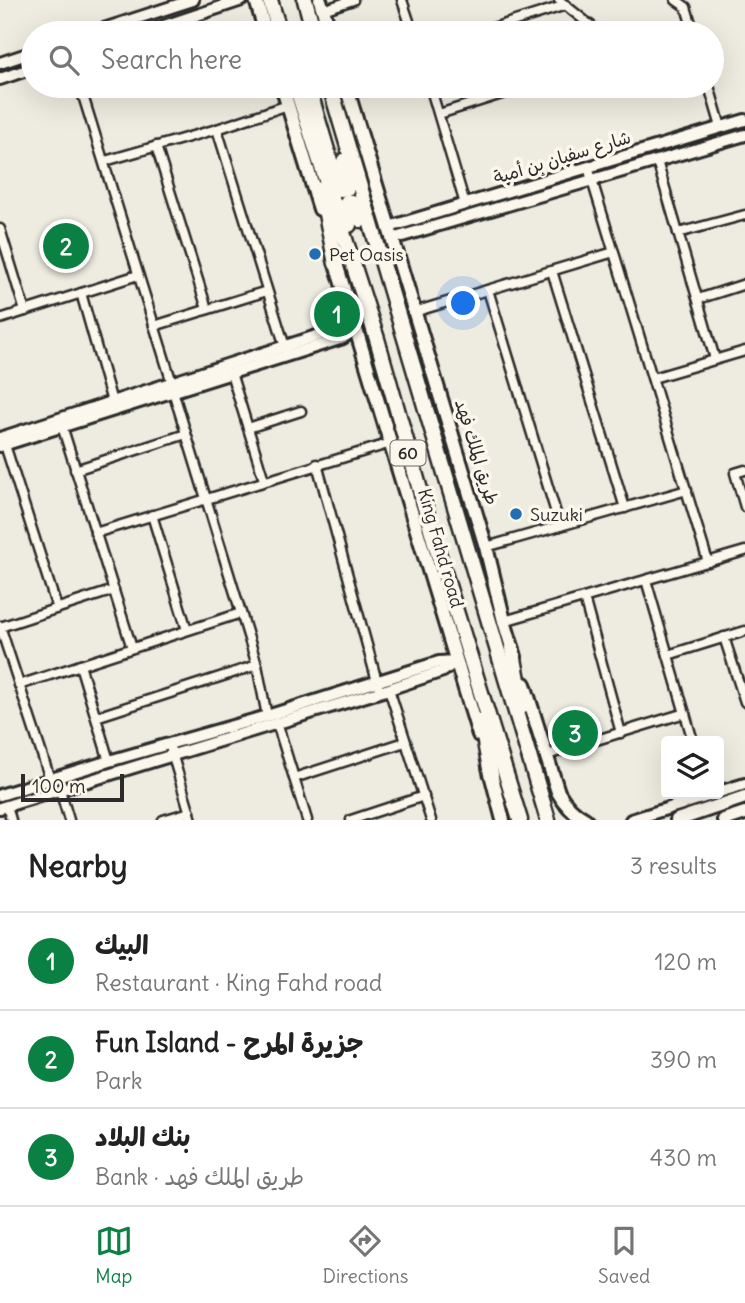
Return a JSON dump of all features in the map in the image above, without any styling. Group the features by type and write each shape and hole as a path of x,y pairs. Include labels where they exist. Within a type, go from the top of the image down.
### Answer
{"highway":[{"path":"270,0 277,21"},
{"path":"305,0 311,21"},
{"name":"60","path":"300,98 377,339 436,545 520,820"},
{"path":"312,98 336,181 341,189 348,184 346,167 330,98"},
{"name":"طريق الملك فهد","path":"331,98 418,380 548,820"},
{"path":"304,109 336,264"},
{"path":"377,339 373,309 345,214 347,202 352,202 357,207 402,344 418,380"},
{"path":"466,645 491,774"},
{"path":"512,648 534,773"}],"main road":[{"path":"256,0 262,21"},
{"name":"King Fahd road","path":"286,98 503,820"},
{"name":"طريق الملك فهد","path":"350,98 486,547 512,648 558,792 564,803 586,820"},
{"path":"374,388 436,545"},
{"path":"677,820 745,797"},
{"path":"724,820 745,813"}],"street":[{"path":"128,21 193,0"},
{"path":"180,21 243,0"},
{"path":"321,5 353,0"},
{"path":"402,0 409,21"},
{"path":"677,0 686,7 690,21"},
{"path":"511,21 563,3 585,21"},
{"path":"13,75 4,62 21,56"},
{"path":"0,79 21,72"},
{"path":"84,98 257,665 267,716"},
{"path":"434,98 466,204"},
{"path":"439,114 489,98"},
{"path":"713,98 721,127"},
{"path":"105,162 288,105"},
{"name":"شارع سفيان بن أمية","path":"391,233 466,204 745,120"},
{"path":"217,129 286,351"},
{"name":"شارع سفيان بن أمية","path":"391,233 593,180 745,135"},
{"path":"156,146 207,309"},
{"path":"657,161 715,359"},
{"path":"588,167 708,562"},
{"path":"678,233 745,215"},
{"path":"0,229 25,311"},
{"path":"414,312 614,252"},
{"path":"552,271 625,508"},
{"path":"0,319 138,275"},
{"path":"698,299 745,284"},
{"path":"488,289 560,526"},
{"path":"154,326 267,291"},
{"path":"81,293 112,402"},
{"path":"2,443 62,426 286,351 343,338 356,329"},
{"path":"2,443 112,402 231,373 286,351"},
{"path":"653,378 745,351"},
{"path":"231,373 264,480"},
{"path":"248,428 301,411"},
{"path":"62,426 132,648"},
{"path":"75,470 186,434"},
{"path":"2,443 57,608"},
{"path":"95,533 391,443"},
{"path":"317,464 381,687 405,741 431,820"},
{"path":"745,470 735,473 745,507"},
{"path":"486,547 687,490"},
{"path":"152,515 187,630"},
{"path":"504,621 745,551"},
{"path":"646,580 692,736"},
{"path":"50,779 0,626 114,590"},
{"path":"584,598 621,733"},
{"path":"19,685 241,613"},
{"path":"668,655 745,631"},
{"path":"724,637 745,702"},
{"path":"11,820 3,807 277,723 381,687 439,662 456,661"},
{"path":"80,665 109,761"},
{"path":"96,717 257,665"},
{"path":"0,795 267,716 381,687"},
{"path":"547,755 685,713"},
{"path":"277,723 307,820"},
{"path":"294,778 405,741"},
{"path":"163,820 191,816 169,744"},
{"path":"724,791 745,784"},
{"path":"60,790 69,820"},
{"path":"351,820 424,796"},
{"path":"631,820 697,799"}],"place":[{"name":"Fun Island - جزيرة المرح","path":"66,246"},
{"name":"Pet Oasis","path":"315,254"},
{"name":"البيك","path":"337,314"},
{"name":"Suzuki","path":"516,514"},
{"name":"بنك البلاد","path":"575,733"}]}
